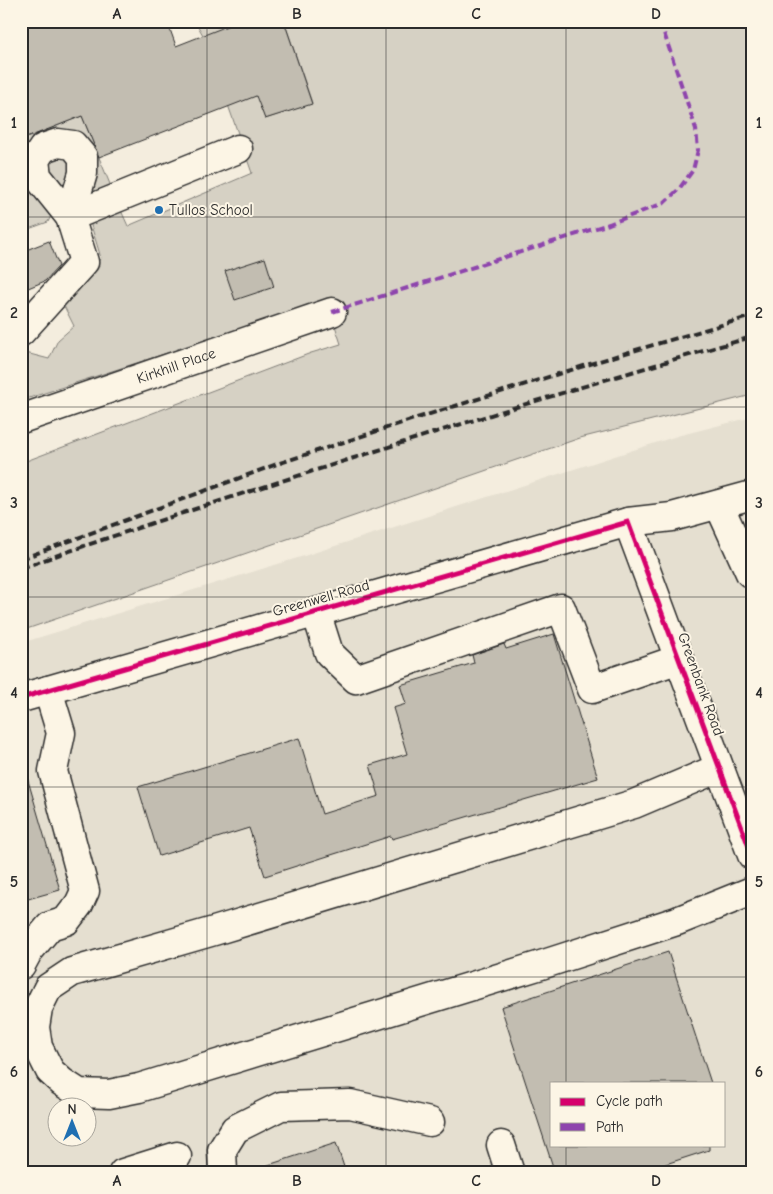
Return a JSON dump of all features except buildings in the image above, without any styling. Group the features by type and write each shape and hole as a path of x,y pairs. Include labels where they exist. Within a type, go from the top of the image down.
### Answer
{"street":[{"path":"21,332 84,262 70,217 238,149"},
{"name":"Kirkhill Place","path":"22,416 332,312"},
{"name":"Greenwell Road","path":"21,698 628,522 672,517 752,495"},
{"path":"719,505 751,574"},
{"name":"Greenbank Road","path":"628,522 752,855"},
{"path":"316,612 329,653 356,679 561,608 592,689 678,659"},
{"path":"21,965 28,952 50,926 66,921 80,904 85,891 53,771 61,733 48,690"},
{"path":"719,768 624,807 72,972 48,988 38,1008 35,1027 38,1047 50,1071 62,1082 80,1093 109,1094 139,1088 542,965 677,921 752,891"},
{"path":"223,1173 222,1150 235,1129 281,1106 350,1104 430,1122"},
{"path":"501,1145 510,1173"},
{"path":"123,1173 177,1156"}],"shaded area":[{"path":"195,21 231,21 265,119 312,103 284,21 752,21 752,395 580,438 21,631 21,463 311,353 341,344 327,301 26,399 21,378 22,352 49,359 58,340 74,326 62,302 101,258 90,222 119,206 128,226 252,173 204,37"},
{"path":"82,116 112,189 85,199 93,165 40,139 52,214 48,222 23,231 21,228 21,140"},
{"path":"52,152 73,157 72,179 61,184 50,181 44,161"},
{"path":"752,417 752,1173 21,1173 21,643 304,556 677,436"}],"railway":[{"path":"21,559 280,463 619,355 752,316"},
{"path":"21,568 165,519 420,437 752,337"}],"marked path":[{"path":"332,312 609,224 664,203 679,189 693,170 698,150 696,129 660,21"}],"cycle path":[{"path":"21,698 628,522 752,855"}],"place":[{"name":"Tullos School","path":"159,210"}]}
